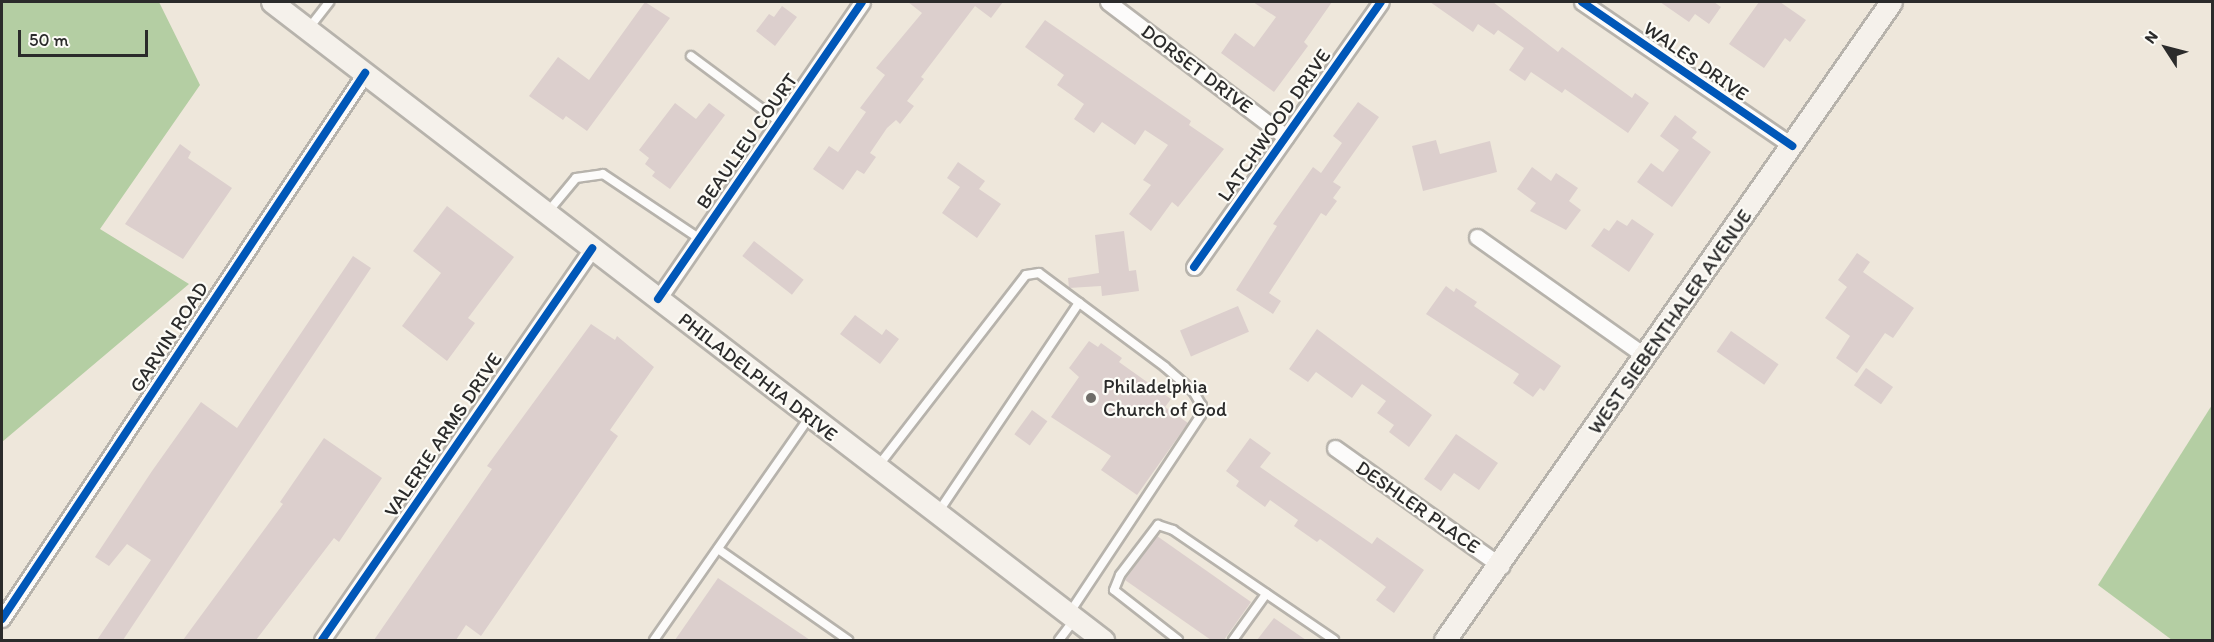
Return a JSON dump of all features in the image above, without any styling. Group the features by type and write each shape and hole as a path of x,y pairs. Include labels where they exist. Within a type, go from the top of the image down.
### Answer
{"main road":[{"name":"PHILADELPHIA DRIVE","path":"272,2 1103,640"},
{"name":"WEST SIEBENTHALER AVENUE","path":"1446,640 1501,566 1891,2"}],"street":[{"name":"BEAULIEU COURT","path":"658,299 862,2"},
{"name":"DORSET DRIVE","path":"1108,2 1286,137"},
{"name":"LATCHWOOD DRIVE","path":"1194,267 1381,2"},
{"name":"WALES DRIVE","path":"1582,2 1792,146"},
{"name":"GARVIN ROAD","path":"2,619 365,73"},
{"path":"1477,237 1645,356"},
{"name":"VALERIE ARMS DRIVE","path":"322,640 592,248"},
{"name":"DESHLER PLACE","path":"1335,448 1501,566"}],"lane":[{"path":"308,29 329,2"},
{"path":"691,56 781,123"},
{"path":"547,213 576,178 603,174 700,239"},
{"path":"877,468 1026,274 1039,273 1193,391 1202,406 1201,416 1071,617 1059,640"},
{"path":"936,514 1079,303"},
{"path":"654,640 810,416"},
{"path":"1178,640 1114,590 1120,575 1158,525 1173,530 1333,640"},
{"path":"718,549 848,640"},
{"path":"1233,640 1266,594"}],"green space":[{"path":"2,2 159,2 200,85 100,229 189,284 2,442"},
{"path":"2212,405 2212,640 2172,640 2098,585"}],"building":[{"path":"645,2 670,18 587,131 566,116 563,120 529,96 558,57 589,80"},
{"path":"908,2 1003,2 991,18 975,6 921,77 924,79 907,101 914,106 900,124 896,120 887,128 870,153 876,157 864,174 857,170 843,190 813,169 829,146 838,152 866,112 860,108 885,75 876,68 922,13"},
{"path":"1253,2 1332,2 1304,42 1308,46 1274,92 1221,53 1235,33 1254,47 1276,17"},
{"path":"1430,2 1493,2 1558,52 1562,47 1632,98 1635,93 1649,103 1628,133 1565,89 1562,93 1531,72 1525,81 1509,70 1524,48 1498,30 1494,35 1478,24 1473,32"},
{"path":"1660,2 1714,2 1721,7 1709,24 1695,14 1689,22"},
{"path":"1759,2 1780,2 1806,20 1790,42 1785,38 1764,68 1729,44"},
{"path":"782,6 797,17 775,46 756,31 769,14 774,17"},
{"path":"1045,20 1191,121 1189,125 1224,149 1178,207 1172,202 1151,231 1129,214 1151,185 1143,180 1168,145 1145,130 1135,145 1102,122 1094,133 1074,119 1084,104 1057,85 1064,75 1025,47"},
{"path":"1358,102 1379,117 1333,182 1341,187 1333,198 1337,201 1326,216 1321,213 1269,293 1281,301 1273,314 1236,290 1277,226 1273,224 1313,167 1321,173 1342,143 1333,136"},
{"path":"675,103 696,119 709,103 725,115 670,189 652,176 655,172 645,164 649,158 639,150"},
{"path":"1675,115 1697,132 1692,138 1711,152 1672,207 1637,182 1651,163 1663,172 1679,150 1660,136"},
{"path":"1436,140 1440,154 1490,141 1497,172 1423,191 1412,146"},
{"path":"180,144 191,152 188,158 232,188 183,259 125,224"},
{"path":"958,162 985,181 979,189 1001,204 977,238 942,213 960,187 947,178"},
{"path":"1532,167 1551,181 1556,173 1578,188 1569,201 1581,210 1566,230 1530,211 1536,203 1517,189"},
{"path":"447,206 514,257 468,318 475,323 447,361 402,326 441,273 413,251"},
{"path":"1632,219 1654,234 1629,272 1591,246 1604,228 1609,231 1617,220 1627,226"},
{"path":"1124,231 1129,271 1136,270 1139,291 1102,296 1101,286 1069,288 1068,278 1099,273 1095,235"},
{"path":"754,241 804,280 792,295 742,256"},
{"path":"1857,253 1870,262 1863,272 1914,308 1893,338 1885,333 1857,373 1836,358 1850,336 1825,318 1847,287 1838,280"},
{"path":"353,256 371,268 123,640 97,640 151,560 127,544 109,566 95,557 152,471 201,402 237,428"},
{"path":"1446,286 1454,292 1456,288 1477,302 1474,306 1561,366 1544,391 1540,388 1533,397 1513,383 1519,374 1426,314"},
{"path":"1238,306 1249,332 1191,356 1180,331"},
{"path":"855,315 882,335 886,329 899,339 880,364 840,334"},
{"path":"591,324 615,340 617,336 654,367 610,430 618,436 481,636 466,625 456,640 374,640 492,469 487,466"},
{"path":"1317,329 1432,415 1409,447 1389,432 1394,425 1377,413 1386,401 1362,384 1352,398 1316,372 1308,382 1289,369"},
{"path":"1731,331 1779,364 1764,385 1717,351"},
{"path":"1089,341 1098,347 1101,343 1122,358 1119,362 1171,399 1165,407 1188,423 1137,495 1101,470 1111,456 1051,417 1079,377 1069,368"},
{"path":"1866,368 1893,387 1881,404 1854,385"},
{"path":"1032,410 1047,421 1030,445 1014,434"},
{"path":"1456,434 1498,463 1479,490 1454,473 1441,491 1424,479"},
{"path":"324,438 382,478 339,542 334,538 256,640 183,640 283,504 280,502"},
{"path":"1250,438 1271,453 1260,467 1372,544 1377,537 1424,570 1394,613 1376,600 1386,587 1320,539 1317,542 1294,526 1298,520 1270,500 1265,507 1236,486 1239,481 1226,471"},
{"path":"1157,536 1251,602 1224,640 1211,640 1125,580"},
{"path":"718,578 810,640 675,640"},
{"path":"1274,618 1306,640 1257,640"}],"cycle path":[{"path":"658,299 862,2"},
{"path":"1194,267 1381,2"},
{"path":"1582,2 1792,146"},
{"path":"2,619 365,73"},
{"path":"322,640 592,248"}],"place":[{"name":"Philadelphia Church of God","path":"1091,398"}]}
